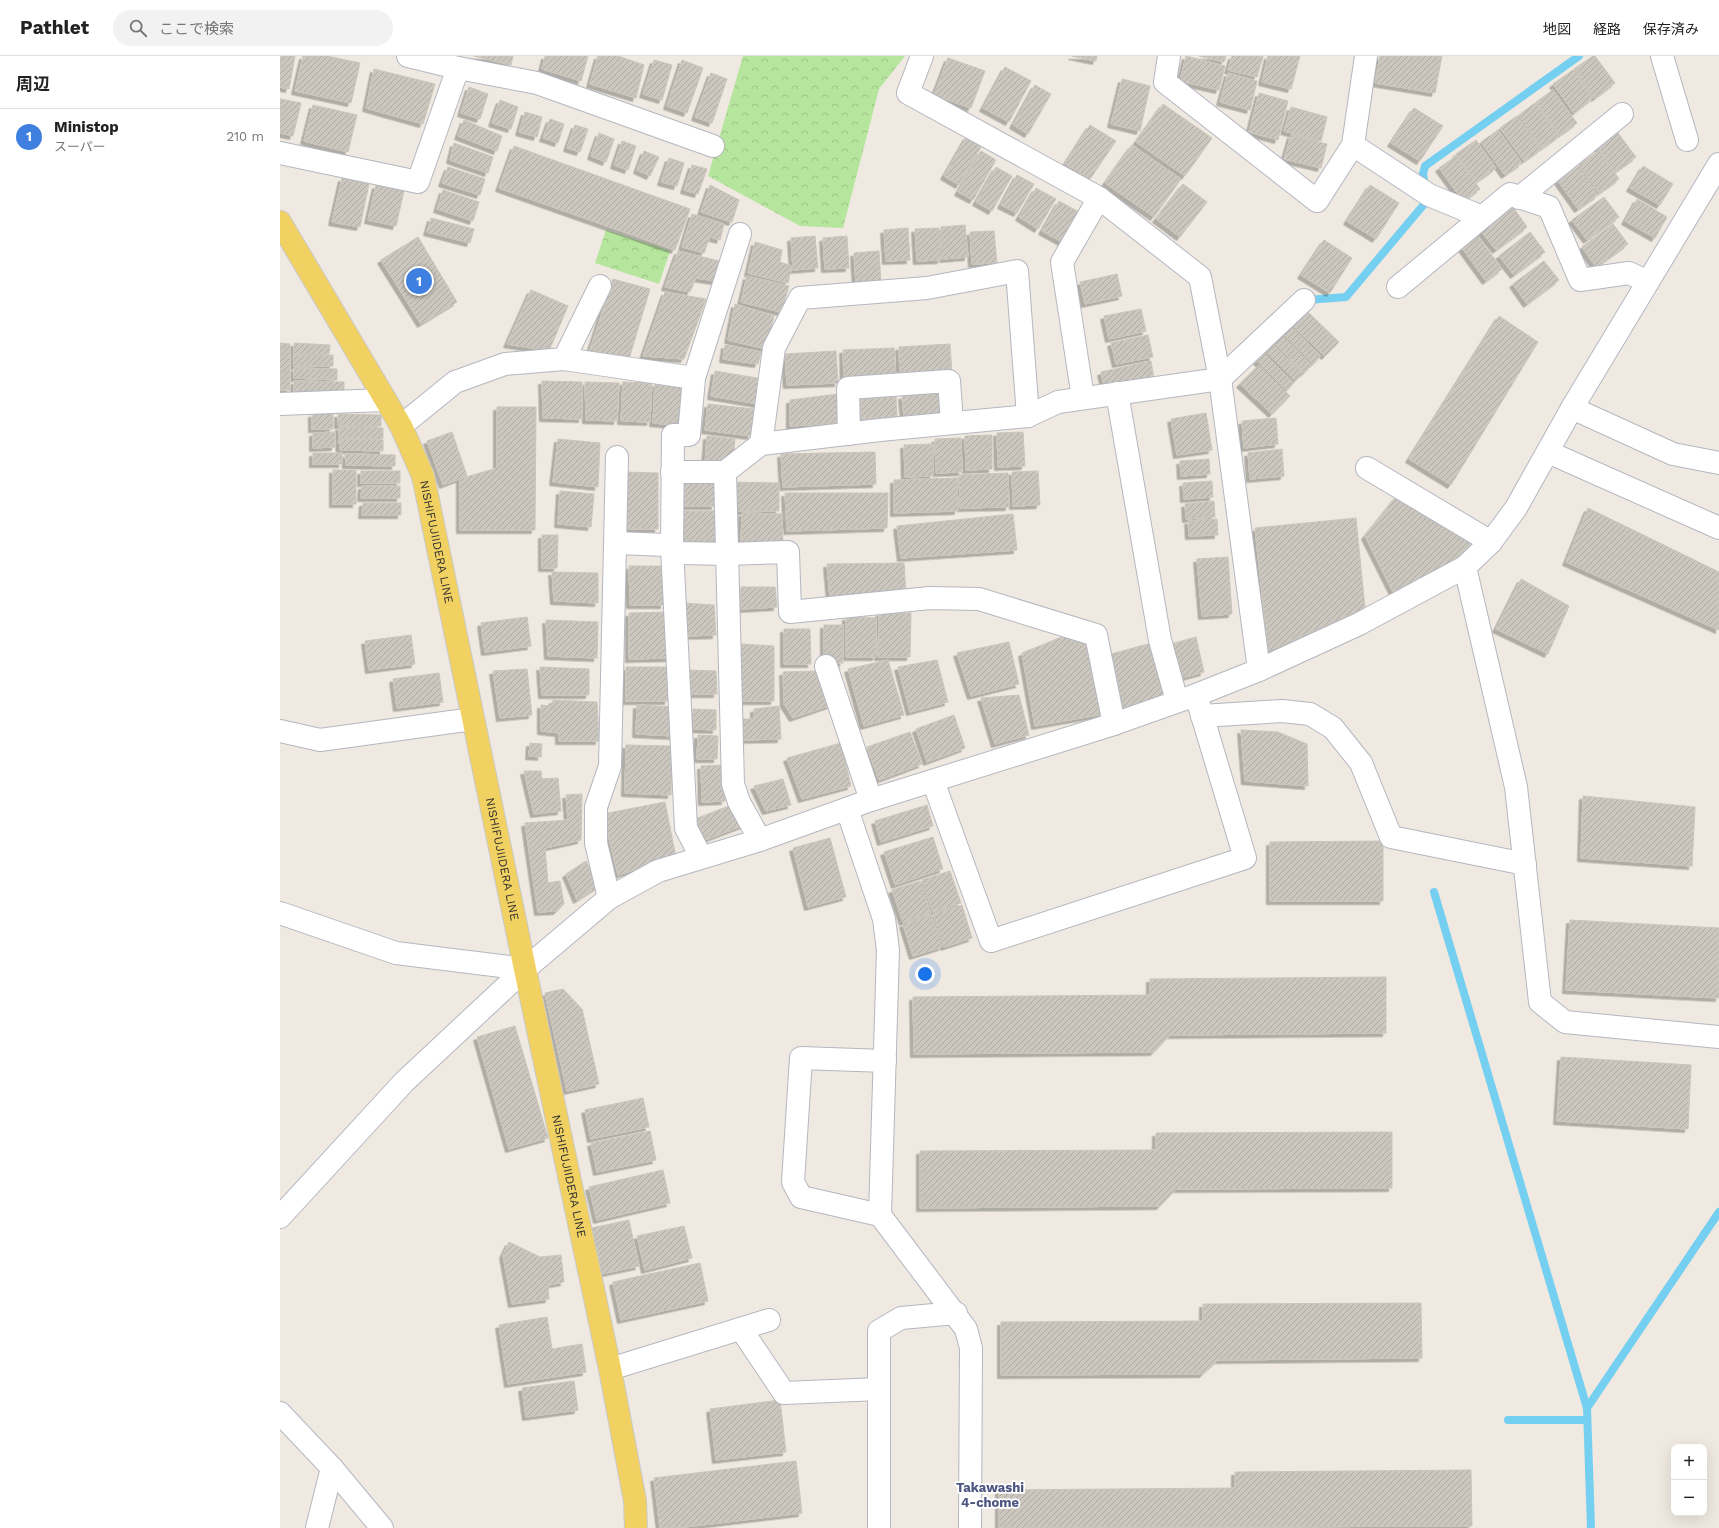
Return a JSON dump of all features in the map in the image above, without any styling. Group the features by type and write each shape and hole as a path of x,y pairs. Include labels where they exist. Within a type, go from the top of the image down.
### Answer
{"main road":[{"name":"NISHIFUJIIDERA LINE","path":"280,222 384,400 401,426 422,476 610,1370 635,1501 636,1528"}],"street":[{"path":"408,56 458,68 537,83 713,146"},
{"path":"922,56 908,93 1099,198 1200,277 1220,379 1259,670"},
{"path":"1169,56 1164,82 1317,201 1353,145 1366,56"},
{"path":"1662,56 1687,140"},
{"path":"280,153 418,182 458,68"},
{"path":"1519,198 1622,114"},
{"path":"1353,145 1430,195 1482,217"},
{"path":"280,1218 404,1082 525,969 609,898 658,872 701,857 760,840 871,800 1114,724 1259,670 1360,624 1465,567 1491,542 1516,508 1572,408 1718,168"},
{"path":"1398,287 1510,194 1549,207 1580,280 1628,273 1648,282"},
{"path":"1083,398 1062,262 1099,198"},
{"path":"701,857 686,828 672,548 673,435 689,435 694,378 740,234"},
{"path":"761,444 774,348 800,298 927,288 1017,271 1028,416"},
{"path":"564,359 600,286"},
{"path":"672,472 725,472 761,444 1028,416 1058,402 1220,379 1304,300"},
{"path":"401,426 455,382 505,364 564,359 694,378"},
{"path":"850,434 848,388 949,381 952,423"},
{"path":"933,781 990,941 1245,858 1202,716 1186,698 1160,640 1117,393"},
{"path":"280,404 384,400"},
{"path":"1572,408 1673,454 1719,463"},
{"path":"1548,452 1719,528"},
{"path":"609,898 596,842 596,807 610,766 618,457"},
{"path":"1367,468 1491,542"},
{"path":"725,472 733,784 740,802 760,840"},
{"path":"616,543 667,545 681,553 727,554 788,552 790,612 930,598 979,599 1096,635 1114,724"},
{"path":"1465,567 1516,787 1540,1002 1565,1022 1719,1036"},
{"path":"826,666 871,800"},
{"path":"1202,716 1282,711 1310,714 1333,728 1361,763 1390,837 1525,864"},
{"path":"280,731 320,740 473,719"},
{"path":"847,809 884,918 888,950 880,1215"},
{"path":"280,913 396,953 525,969"},
{"path":"885,1061 801,1058 793,1182 801,1197 880,1215 956,1313 966,1329 971,1348 970,1528"},
{"path":"879,1528 879,1331 901,1318 956,1313"},
{"path":"610,1370 769,1320"},
{"path":"741,1329 784,1392 879,1389"},
{"path":"280,1413 332,1468 382,1528"},
{"path":"317,1528 332,1468"}],"green space":[{"path":"743,56 905,56 879,89 843,228 800,226 708,176"},
{"path":"606,230 670,251 659,284 595,263"}],"building":[{"path":"280,56 295,56 289,89 280,87"},
{"path":"303,56 327,56 360,63 351,103 295,91"},
{"path":"474,56 513,56 511,65"},
{"path":"545,56 588,56 581,81 542,69"},
{"path":"598,56 618,56 644,65 636,98 590,84"},
{"path":"1072,56 1097,56 1096,61"},
{"path":"1186,56 1225,66 1219,90 1180,81"},
{"path":"1199,56 1226,56 1224,62"},
{"path":"1232,56 1263,56 1257,77 1228,70"},
{"path":"1268,56 1300,56 1291,89 1262,82"},
{"path":"1380,56 1442,56 1435,93 1375,83"},
{"path":"1595,56 1615,83 1595,98 1574,69"},
{"path":"948,58 985,71 971,108 934,95"},
{"path":"654,60 672,65 662,100 643,94"},
{"path":"682,60 703,68 687,113 667,106"},
{"path":"1005,67 1031,81 1009,122 983,108"},
{"path":"374,69 435,84 423,124 366,108"},
{"path":"1573,70 1593,98 1574,113 1553,84"},
{"path":"711,73 727,79 712,123 695,117"},
{"path":"1228,73 1257,81 1250,110 1220,102"},
{"path":"1122,79 1150,86 1140,131 1111,124"},
{"path":"1035,85 1051,94 1028,134 1013,125"},
{"path":"469,87 488,94 480,119 461,113"},
{"path":"1553,90 1577,123 1560,135 1536,102"},
{"path":"1259,93 1288,101 1278,140 1249,132"},
{"path":"280,99 301,103 293,136 280,133"},
{"path":"500,100 518,107 511,129 492,123"},
{"path":"1535,103 1559,136 1542,148 1519,115"},
{"path":"1163,104 1212,138 1185,176 1136,142"},
{"path":"313,105 357,115 348,152 304,141"},
{"path":"1291,107 1327,117 1321,141 1284,131"},
{"path":"1414,108 1443,126 1420,161 1391,143"},
{"path":"525,112 542,117 537,137 519,132"},
{"path":"1517,116 1541,149 1524,161 1500,128"},
{"path":"550,119 564,124 558,143 543,138"},
{"path":"464,120 502,136 497,151 458,136"},
{"path":"575,125 588,129 580,152 567,148"},
{"path":"1090,125 1116,141 1090,179 1065,164"},
{"path":"1615,129 1636,157 1615,172 1595,143"},
{"path":"1498,130 1522,163 1505,175 1481,142"},
{"path":"599,133 614,139 606,162 591,156"},
{"path":"1291,135 1327,144 1321,168 1284,159"},
{"path":"967,136 982,145 959,185 944,176"},
{"path":"1476,140 1496,168 1476,182 1456,154"},
{"path":"622,141 636,146 628,170 614,165"},
{"path":"454,143 493,157 488,173 450,160"},
{"path":"1132,145 1181,179 1154,217 1105,183"},
{"path":"514,146 690,209 675,250 499,188"},
{"path":"1599,150 1619,179 1599,193 1579,165"},
{"path":"644,151 659,157 650,176 637,170"},
{"path":"981,151 996,160 973,200 958,192"},
{"path":"1456,156 1480,189 1463,201 1439,168"},
{"path":"669,158 684,163 677,186 661,182"},
{"path":"692,165 707,169 698,194 684,190"},
{"path":"1643,166 1673,184 1660,205 1630,188"},
{"path":"448,167 485,179 480,195 442,183"},
{"path":"996,167 1012,176 992,211 976,202"},
{"path":"1578,167 1598,195 1578,209 1558,181"},
{"path":"1017,175 1034,184 1017,213 1001,205"},
{"path":"342,178 369,184 360,227 332,222"},
{"path":"1183,184 1207,202 1180,237 1156,219"},
{"path":"376,185 404,191 396,226 368,220"},
{"path":"710,185 739,200 732,222 701,212"},
{"path":"1370,185 1399,203 1376,239 1347,221"},
{"path":"1036,188 1056,199 1038,229 1019,217"},
{"path":"443,190 479,202 473,221 437,209"},
{"path":"1604,197 1619,217 1587,240 1572,220"},
{"path":"1637,199 1667,217 1655,238 1625,221"},
{"path":"1059,201 1079,212 1062,242 1042,231"},
{"path":"1513,207 1527,227 1496,250 1481,231"},
{"path":"692,214 724,224 720,240 710,237 704,253 682,247"},
{"path":"431,218 474,229 470,243 427,232"},
{"path":"1613,224 1628,244 1596,267 1582,247"},
{"path":"965,225 968,257 943,259 941,227"},
{"path":"908,228 910,260 886,261 884,230"},
{"path":"939,228 941,260 917,261 915,229"},
{"path":"994,231 997,263 972,264 970,232"},
{"path":"1530,232 1545,252 1514,275 1499,256"},
{"path":"815,236 818,268 793,270 791,238"},
{"path":"847,236 849,268 825,269 823,238"},
{"path":"1478,236 1502,269 1486,281 1462,248"},
{"path":"418,237 457,302 421,324 381,260"},
{"path":"1324,240 1352,258 1330,293 1301,275"},
{"path":"755,242 782,250 780,262 792,266 788,283 748,273"},
{"path":"678,251 719,261 715,281 696,278 690,292 665,287"},
{"path":"879,251 881,283 856,284 854,253"},
{"path":"1544,261 1559,280 1527,304 1513,284"},
{"path":"1117,274 1122,296 1085,304 1080,282"},
{"path":"747,276 789,286 781,312 741,302"},
{"path":"613,279 650,289 629,359 589,353"},
{"path":"531,290 568,306 549,351 507,344"},
{"path":"665,292 706,299 684,359 643,356"},
{"path":"735,304 774,316 766,349 728,340"},
{"path":"1141,309 1146,331 1109,339 1104,316"},
{"path":"1307,311 1339,342 1325,356 1293,326"},
{"path":"1499,316 1538,342 1451,485 1409,459"},
{"path":"1291,327 1321,356 1313,364 1284,335"},
{"path":"1148,335 1153,357 1116,364 1111,343"},
{"path":"1282,336 1312,365 1304,373 1275,344"},
{"path":"280,343 290,344 290,390 280,390"},
{"path":"294,343 330,345 329,354 294,354"},
{"path":"950,344 952,375 900,378 899,347"},
{"path":"725,345 761,352 758,364 723,359"},
{"path":"1273,345 1303,373 1295,381 1266,352"},
{"path":"894,348 896,379 844,382 843,350"},
{"path":"836,351 838,383 787,385 785,354"},
{"path":"1265,354 1294,383 1287,390 1257,361"},
{"path":"294,355 333,355 333,366 294,366"},
{"path":"1151,361 1154,379 1105,390 1101,372"},
{"path":"1259,365 1290,396 1272,414 1240,384"},
{"path":"294,368 337,369 337,380 294,378"},
{"path":"715,371 763,379 759,404 711,396"},
{"path":"294,381 344,382 344,392 294,392"},
{"path":"542,381 582,382 582,419 543,418"},
{"path":"585,382 619,383 617,421 586,420"},
{"path":"623,382 652,383 650,422 621,421"},
{"path":"655,383 687,387 684,426 653,423"},
{"path":"939,393 941,415 904,417 902,396"},
{"path":"838,394 838,423 790,426 790,400"},
{"path":"896,397 897,417 861,419 860,399"},
{"path":"708,404 754,409 751,436 705,430"},
{"path":"497,407 536,407 535,530 460,530 460,479 497,468"},
{"path":"1206,413 1212,450 1177,455 1171,419"},
{"path":"312,414 333,414 333,429 312,429"},
{"path":"338,414 381,415 381,426 338,425"},
{"path":"1276,418 1278,444 1244,448 1242,421"},
{"path":"339,427 383,428 383,439 339,438"},
{"path":"335,432 335,447 313,448 313,433"},
{"path":"452,432 467,476 443,485 427,441"},
{"path":"1023,432 1025,466 998,467 997,433"},
{"path":"992,435 992,469 966,470 965,436"},
{"path":"707,436 735,439 733,460 705,464"},
{"path":"961,438 962,472 936,473 935,439"},
{"path":"339,439 383,440 383,451 340,450"},
{"path":"558,439 600,443 598,487 553,482"},
{"path":"933,444 933,476 905,477 904,445"},
{"path":"1282,449 1284,476 1250,479 1248,453"},
{"path":"875,452 876,484 783,487 781,454"},
{"path":"313,453 342,453 342,464 313,464"},
{"path":"345,454 395,455 395,466 346,465"},
{"path":"1209,459 1210,474 1181,476 1180,461"},
{"path":"333,470 356,470 356,504 333,504"},
{"path":"361,471 400,471 400,483 361,483"},
{"path":"1038,471 1040,505 1013,506 1012,472"},
{"path":"625,472 658,473 658,529 624,529"},
{"path":"1008,473 1009,507 960,508 959,475"},
{"path":"678,478 714,479 715,506 678,506"},
{"path":"957,478 958,511 894,513 894,480"},
{"path":"1212,481 1213,497 1184,499 1183,483"},
{"path":"730,482 779,483 779,511 729,511"},
{"path":"362,486 400,486 400,498 361,498"},
{"path":"560,491 594,494 591,527 558,524"},
{"path":"785,493 888,493 887,528 787,531"},
{"path":"1397,496 1474,542 1466,558 1393,592 1365,536"},
{"path":"1214,501 1215,517 1186,519 1185,504"},
{"path":"363,503 401,503 401,515 362,515"},
{"path":"1588,508 1719,572 1719,630 1566,562"},
{"path":"677,511 715,511 716,542 677,542"},
{"path":"742,513 782,514 783,544 741,544"},
{"path":"1013,514 1017,550 901,558 897,526"},
{"path":"1356,518 1365,608 1268,651 1255,528"},
{"path":"1217,519 1218,535 1189,536 1188,521"},
{"path":"542,535 558,535 557,568 542,568"},
{"path":"1228,557 1232,614 1202,616 1197,559"},
{"path":"904,563 906,594 830,599 827,564"},
{"path":"629,566 663,566 664,605 630,605"},
{"path":"552,572 598,573 598,603 554,601"},
{"path":"1521,579 1569,606 1548,654 1496,629"},
{"path":"741,587 775,587 777,607 741,609"},
{"path":"684,603 714,605 716,635 685,636"},
{"path":"669,612 670,658 629,659 629,613"},
{"path":"879,613 911,613 910,657 878,657"},
{"path":"527,617 531,646 485,652 481,623"},
{"path":"846,617 876,618 876,657 846,657"},
{"path":"546,620 598,622 597,658 548,656"},
{"path":"824,625 843,625 843,663 824,663"},
{"path":"784,629 810,629 811,664 784,664"},
{"path":"1069,634 1090,641 1104,714 1035,726 1022,653"},
{"path":"411,635 415,664 369,670 365,641"},
{"path":"1196,637 1204,672 1182,678 1171,644"},
{"path":"1009,642 1019,684 971,696 957,653"},
{"path":"1155,642 1171,699 1117,718 1104,656"},
{"path":"741,644 774,646 774,701 741,701"},
{"path":"888,660 904,715 864,726 848,669"},
{"path":"937,660 948,702 910,712 898,667"},
{"path":"540,667 589,669 589,695 542,695"},
{"path":"626,667 668,667 668,701 626,701"},
{"path":"527,669 532,715 500,718 493,671"},
{"path":"687,670 716,671 717,694 688,694"},
{"path":"818,671 831,705 793,718 784,704 783,672"},
{"path":"439,673 443,702 397,708 393,679"},
{"path":"1019,695 1029,735 995,744 981,698"},
{"path":"553,700 597,702 599,741 559,741 559,733 541,731 541,705 552,706"},
{"path":"637,705 674,707 675,736 636,734"},
{"path":"779,706 781,739 740,740 740,719 754,719 754,709"},
{"path":"693,709 716,710 716,730 694,729"},
{"path":"954,715 965,748 927,762 916,729"},
{"path":"1241,730 1278,732 1307,744 1308,786 1245,781"},
{"path":"910,732 922,764 879,780 867,747"},
{"path":"698,735 718,736 717,759 697,759"},
{"path":"530,743 542,744 541,757 529,756"},
{"path":"841,743 851,786 802,799 787,758"},
{"path":"626,745 672,746 671,795 625,793"},
{"path":"723,765 725,801 702,802 701,766"},
{"path":"524,771 541,771 542,779 558,778 561,811 534,814"},
{"path":"783,779 791,805 766,811 754,786"},
{"path":"582,794 581,840 545,848 548,883 560,881 564,904 557,911 538,912 525,823 568,820 566,795"},
{"path":"1583,796 1695,807 1692,866 1581,858"},
{"path":"665,802 676,857 618,875 603,814"},
{"path":"734,804 744,825 705,840 695,819"},
{"path":"927,805 933,826 881,842 875,821"},
{"path":"933,837 943,869 895,885 884,852"},
{"path":"830,838 846,897 808,907 793,848"},
{"path":"1383,841 1383,901 1270,901 1270,842"},
{"path":"586,861 599,886 577,900 566,874"},
{"path":"950,871 961,903 933,912 922,880"},
{"path":"920,881 931,913 903,922 892,890"},
{"path":"962,905 972,938 944,947 933,914"},
{"path":"931,915 942,947 913,956 903,924"},
{"path":"1570,920 1719,928 1719,998 1566,990"},
{"path":"1386,977 1386,1033 1170,1035 1154,1052 914,1054 913,997 1150,995 1150,979"},
{"path":"563,989 582,1009 599,1084 567,1091 545,993"},
{"path":"515,1026 548,1138 509,1149 477,1037"},
{"path":"1561,1057 1691,1065 1688,1129 1557,1121"},
{"path":"643,1098 649,1127 591,1139 585,1110"},
{"path":"650,1131 656,1160 597,1172 591,1143"},
{"path":"1392,1132 1392,1188 1176,1189 1160,1206 920,1208 920,1151 1156,1150 1156,1133"},
{"path":"663,1170 670,1203 597,1220 589,1187"},
{"path":"629,1220 639,1266 601,1274 592,1228"},
{"path":"684,1226 692,1258 645,1270 637,1236"},
{"path":"509,1242 540,1257 561,1255 564,1282 548,1285 549,1299 512,1304 503,1255"},
{"path":"700,1263 708,1301 621,1320 613,1282"},
{"path":"1421,1303 1422,1358 1218,1360 1203,1374 1001,1375 1001,1322 1203,1321 1203,1304"},
{"path":"547,1317 552,1349 582,1344 586,1372 508,1384 499,1325"},
{"path":"574,1381 578,1410 526,1417 522,1388"},
{"path":"780,1400 786,1452 716,1460 710,1409"},
{"path":"796,1461 802,1513 677,1528 660,1528 654,1478"},
{"path":"1471,1470 1472,1526 999,1528 999,1490 1235,1488 1235,1472"}],"waterway":[{"path":"1424,180 1423,174 1425,166 1579,56"},
{"path":"1308,300 1346,297 1426,202"},
{"path":"1434,892 1587,1408 1591,1528"},
{"path":"1587,1408 1719,1212"},
{"path":"1508,1420 1587,1420"}],"place":[{"name":"Ministop","path":"419,281"}],"district":[{"name":"Takawashi 4-chome","path":"990,1494"}]}
